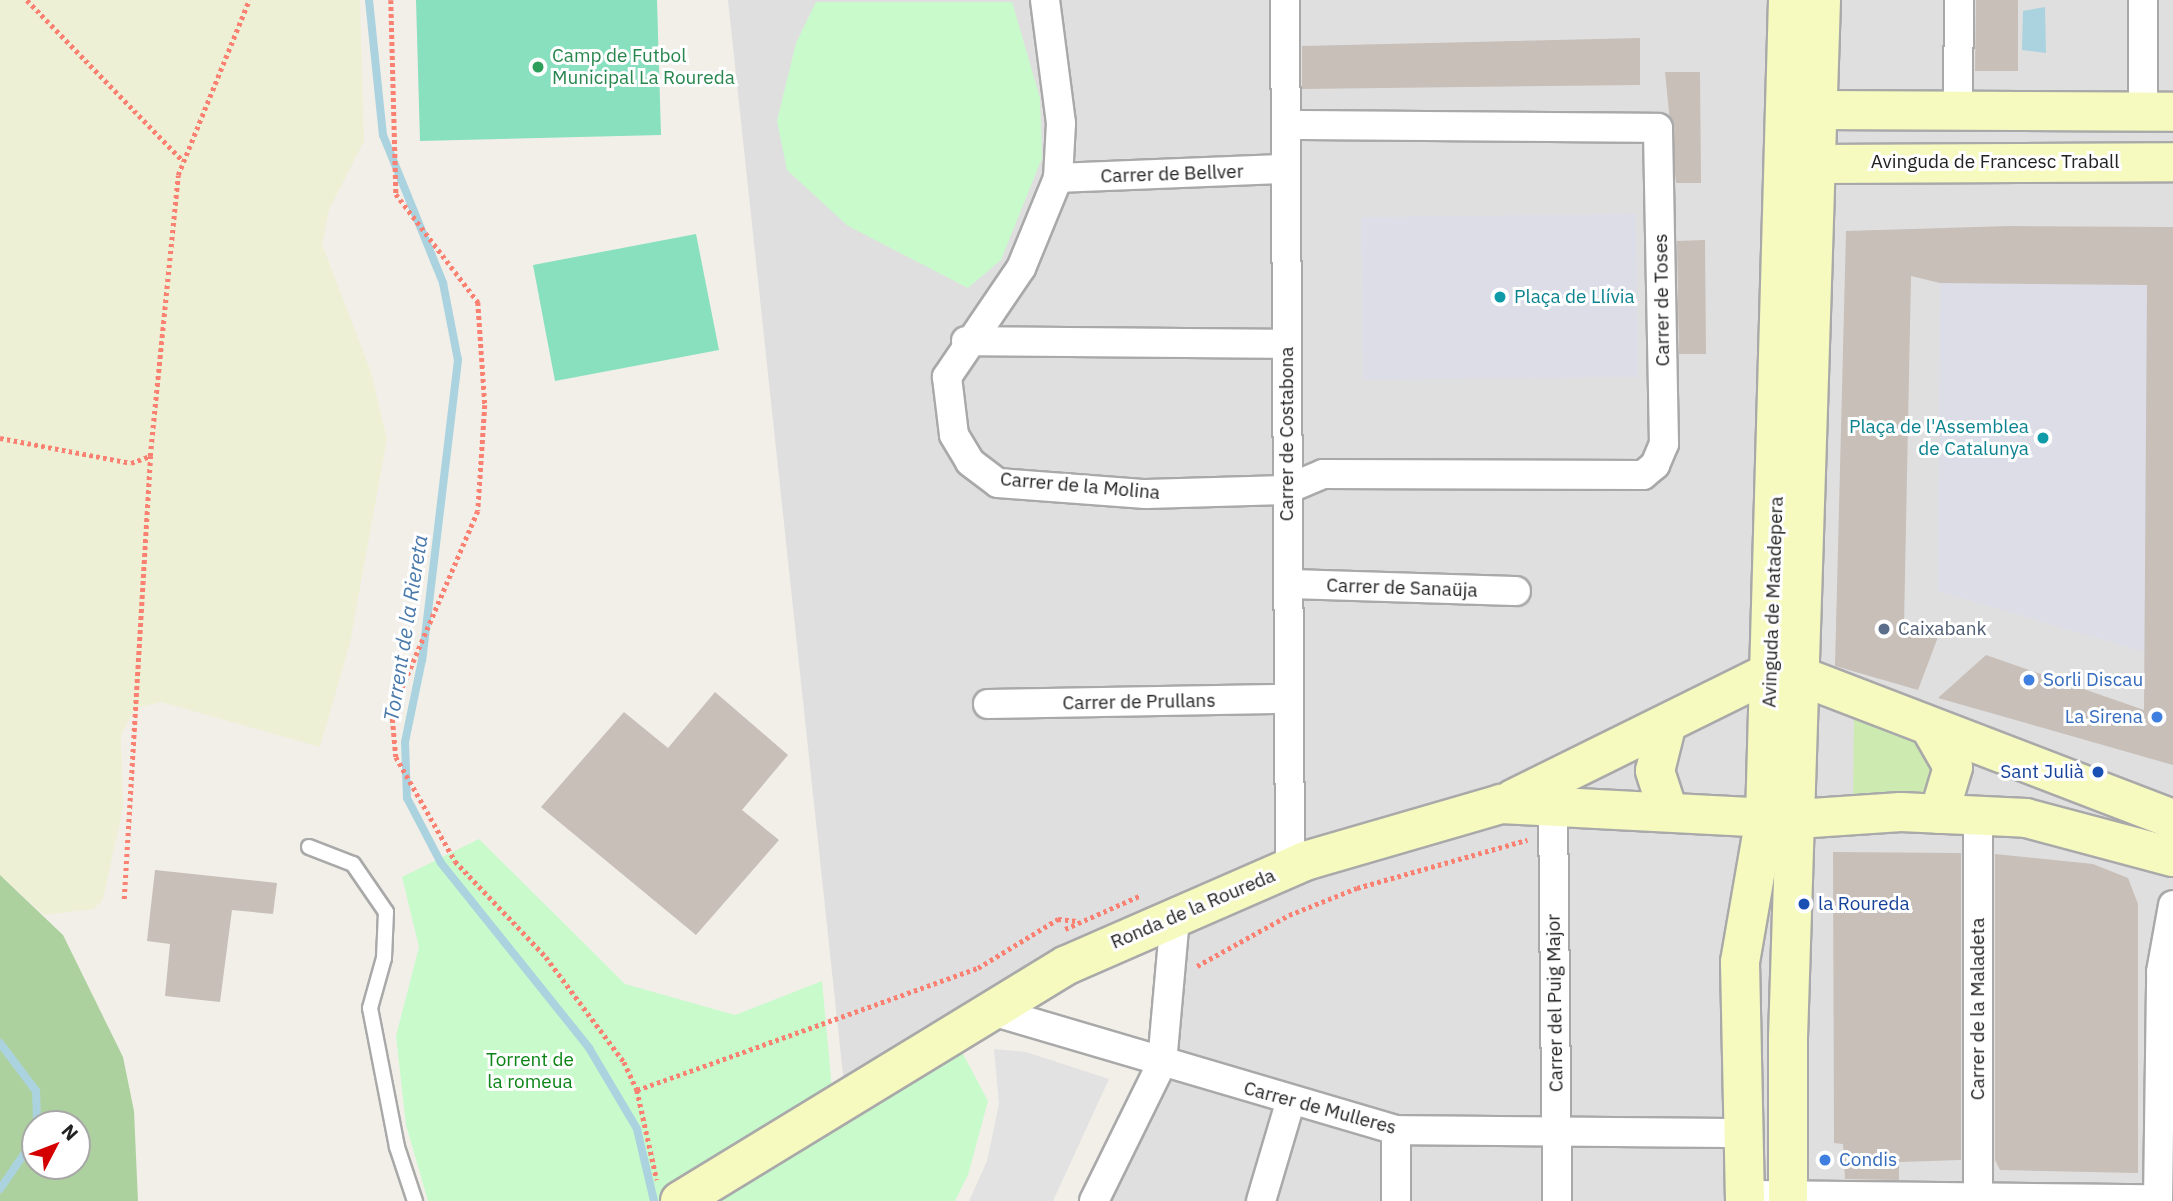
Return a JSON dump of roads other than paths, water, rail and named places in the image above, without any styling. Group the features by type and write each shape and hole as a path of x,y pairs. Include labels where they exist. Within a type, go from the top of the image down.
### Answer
{"street":[{"name":"Carrer de la Molina","path":"1045,0 1061,123 1058,178 1021,268 966,341 947,377 954,435 970,462 998,483 1146,494 1285,491"},
{"name":"Carrer de Costabona","path":"1285,0 1285,491 1289,584 1290,868"},
{"name":"Avinguda de Matadepera","path":"1788,0 1788,674"},
{"name":"Avinguda de Matadepera","path":"1788,1198 1781,818 1818,164 1821,0"},
{"path":"1958,107 1959,0"},
{"path":"1819,110 1958,107 2158,111 2143,0"},
{"name":"Carrer de Toses","path":"1285,491 1323,474 1643,475 1655,465 1664,444 1658,128 1286,125"},
{"name":"Avinguda de Francesc Traball","path":"1818,164 2173,162"},
{"name":"Carrer de Bellver","path":"1058,178 1286,169"},
{"path":"966,341 1287,344"},
{"name":"Carrer de Sanaüja","path":"1289,584 1516,591"},
{"path":"1501,804 1788,674 2173,819"},
{"name":"Carrer de Prullans","path":"989,704 1289,699"},
{"path":"1666,727 1655,771 1667,808"},
{"path":"1930,727 1947,747 1953,767 1939,814"},
{"name":"Ronda de la Roureda","path":"670,1195 743,1164 1103,947 1290,868 1501,804 1553,821 1667,808 1781,818 1939,814 1978,816 2063,825 2173,857"},
{"name":"Carrer de la Maladeta","path":"1978,816 1978,1197"},
{"name":"Avinguda de Matadepera","path":"1745,1198 1740,962 1781,818"},
{"name":"Carrer del Puig Major","path":"1553,821 1557,1201"},
{"path":"1745,1198 1978,1197 2158,1200 2161,972 2173,905"},
{"path":"1094,1201 1162,1063 1175,917"},
{"name":"Carrer de Mulleres","path":"992,1012 1290,1103 1396,1130 1744,1133"},
{"path":"1261,1201 1290,1103"},
{"path":"1396,1130 1396,1201"}],"lane":[{"path":"309,847 353,864 386,912 384,958 370,1009 397,1147 415,1201"}],"water":[{"path":"2045,7 2046,53 2022,50 2023,11"}],"waterway":[{"name":"Torrent de la Riereta","path":"369,0 383,135 443,283 458,360 422,660 405,742 407,798 441,863 589,1048 637,1129 654,1201"},
{"path":"0,1043 36,1091 37,1110"},
{"path":"0,1189 21,1158"}],"place":[{"name":"Camp de Futbol Municipal La Roureda","path":"538,67"},
{"name":"Plaça de Llívia","path":"1500,297"},
{"name":"Plaça de l'Assemblea de Catalunya","path":"2043,438"},
{"name":"Caixabank","path":"1884,629"},
{"name":"Sorli Discau","path":"2029,680"},
{"name":"La Sirena","path":"2157,717"},
{"name":"Sant Julià","path":"2098,772"},
{"name":"la Roureda","path":"1804,904"},
{"name":"Condis","path":"1825,1160"}],"park label":[{"name":"Torrent de la romeua","path":"530,1071"}]}
